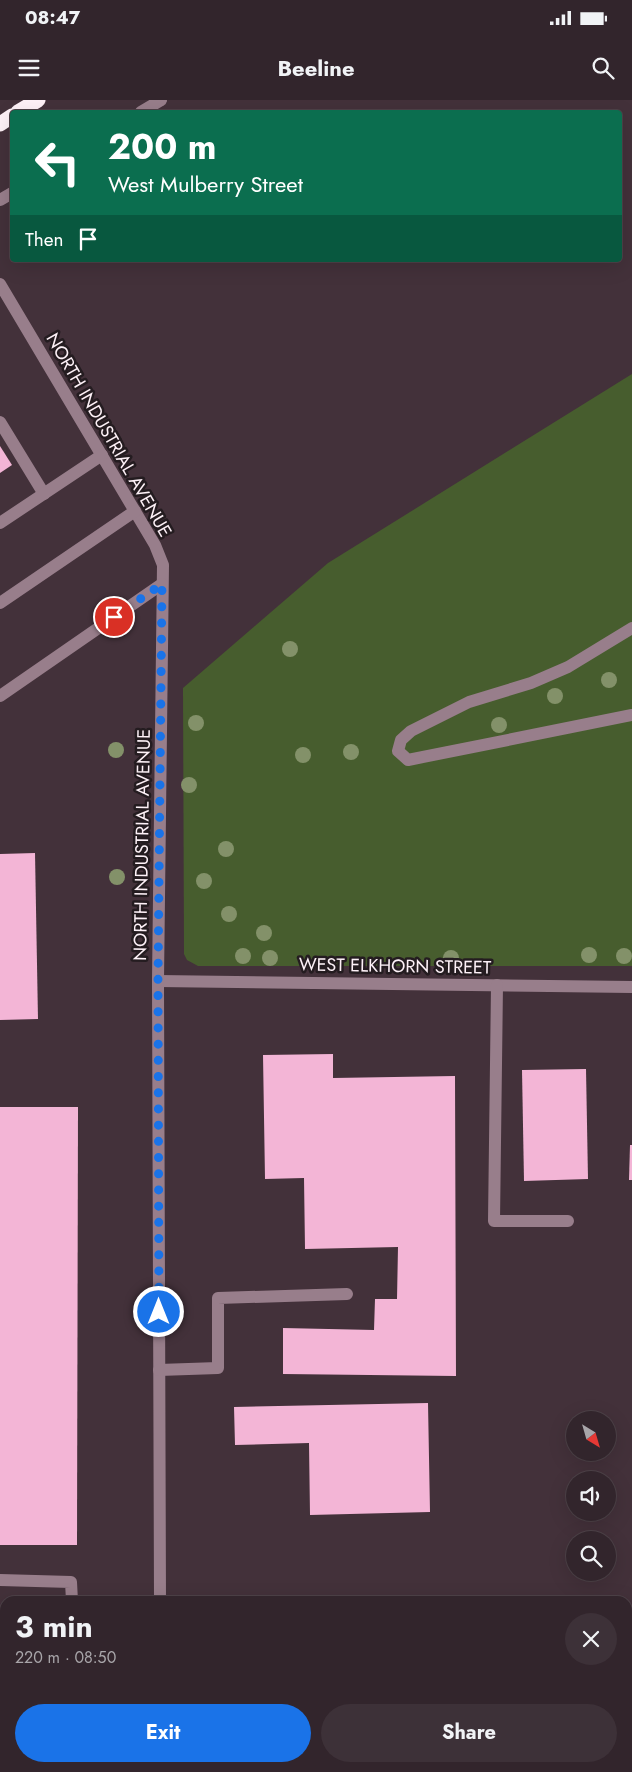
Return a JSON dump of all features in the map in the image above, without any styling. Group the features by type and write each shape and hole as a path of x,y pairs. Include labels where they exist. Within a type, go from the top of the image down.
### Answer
{"highway":[{"path":"21,110 38,100"}],"street":[{"path":"144,110 161,100"},
{"name":"NORTH INDUSTRIAL AVENUE","path":"0,284 155,545 163,565 158,980 160,1596"},
{"path":"0,422 44,494"},
{"path":"0,523 102,455"},
{"path":"0,603 135,511"},
{"path":"1,694 162,584"},
{"path":"632,628 568,667 531,683 469,702 411,731 401,740 398,751 408,760 601,719 632,715"},
{"name":"WEST ELKHORN STREET","path":"158,980 632,987"},
{"path":"497,985 494,1221 568,1221"},
{"path":"159,1370 218,1368 218,1298 347,1294"},
{"path":"0,1580 70,1582 71,1596"}],"green space":[{"path":"632,374 632,966 198,966 187,960 184,954 183,688 328,563"}],"building":[{"path":"0,446 12,465 0,473"},
{"path":"35,853 38,1019 0,1020 0,854"},
{"path":"333,1054 333,1078 455,1076 456,1376 283,1374 283,1328 374,1330 375,1299 397,1299 398,1247 305,1249 304,1178 265,1179 263,1055"},
{"path":"586,1069 588,1179 524,1181 522,1070"},
{"path":"0,1107 78,1107 77,1545 0,1545"},
{"path":"630,1145 632,1145 632,1180 629,1180"},
{"path":"428,1403 430,1512 310,1515 309,1443 235,1445 234,1407"}],"route":[{"path":"114,617 162,584 158,980 159,1312"}]}
